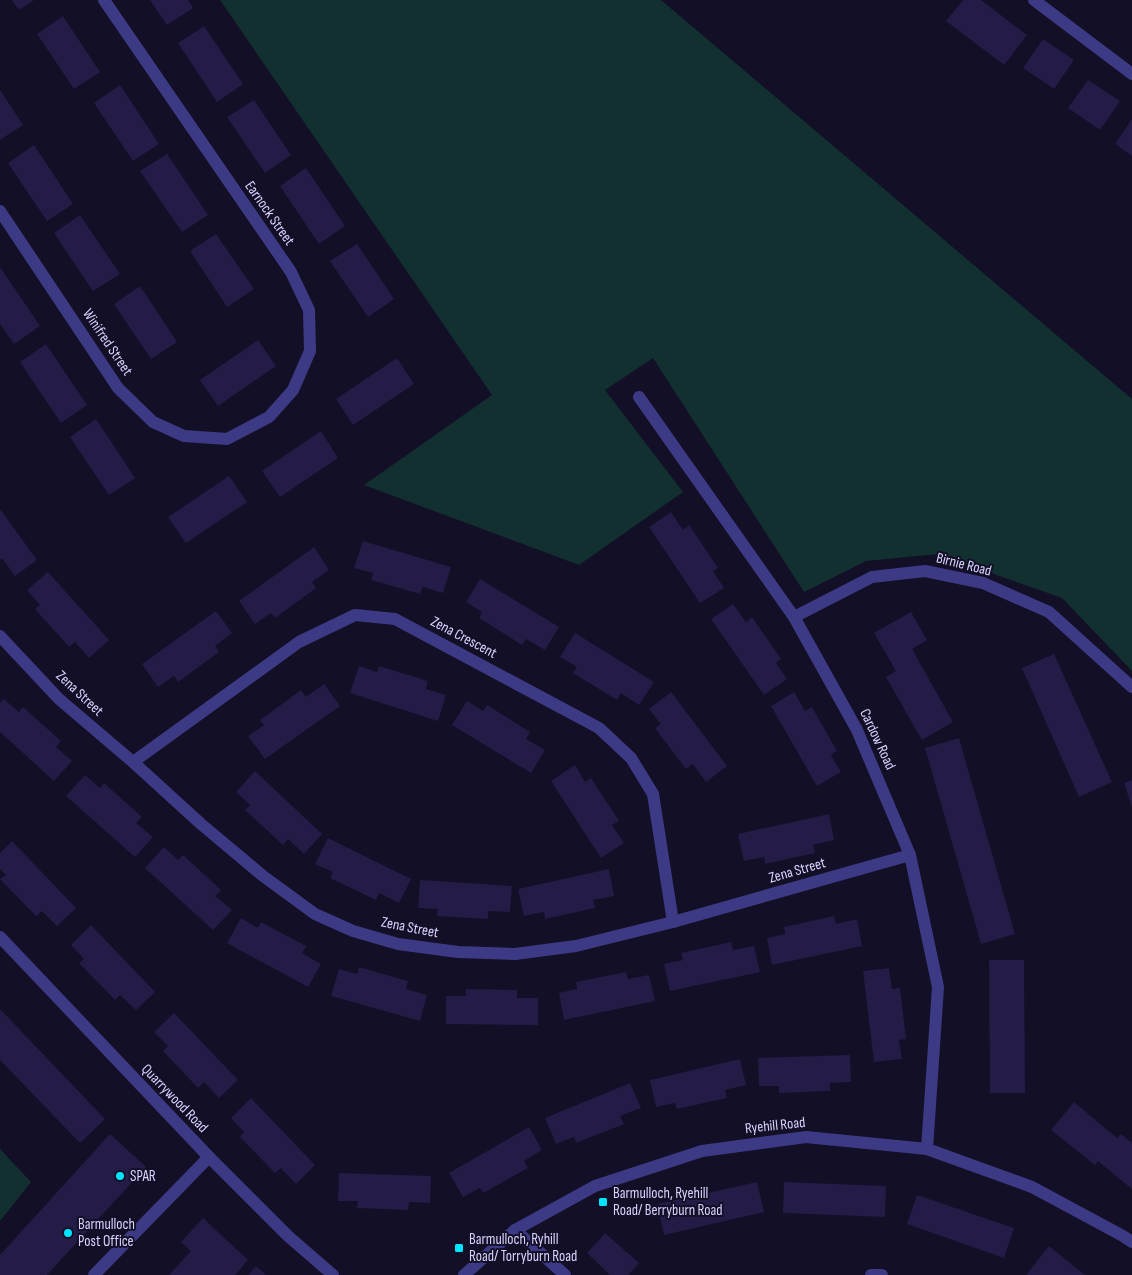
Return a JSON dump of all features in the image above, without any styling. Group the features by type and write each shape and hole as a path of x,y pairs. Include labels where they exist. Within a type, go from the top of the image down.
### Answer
{"street":[{"name":"Earnock Street","path":"104,0 291,272 309,310 310,351 293,390 269,417 227,439"},
{"path":"1034,0 1132,74"},
{"name":"Winifred Street","path":"0,211 118,388 153,422 184,436 227,439"},
{"name":"Cardow Road","path":"638,397 794,617 857,730 910,854 938,987 927,1149"},
{"name":"Birnie Road","path":"794,617 872,577 925,571 983,583 1049,612 1132,688"},
{"name":"Zena Crescent","path":"133,762 299,642 355,615 395,618 599,728 631,758 653,794 673,922"},
{"name":"Zena Street","path":"0,636 59,699 263,876 315,914 353,931 398,944 458,952 515,954 576,946 673,922 910,854"},
{"name":"Quarrywood Road","path":"0,938 209,1157 288,1236 333,1275"},
{"name":"Ryehill Road","path":"464,1275 515,1230 595,1186 702,1151 806,1137 927,1149 1032,1187 1132,1242"},
{"path":"94,1275 209,1157"},
{"path":"515,1230 565,1275"},
{"path":"871,1275 882,1275"}],"green space":[{"path":"220,0 661,0 1132,399 1132,671 1062,598 938,554 866,561 804,592 653,358 605,390 683,492 579,565 364,485 492,395"},
{"path":"0,1149 31,1182 0,1221"}],"building":[{"path":"12,0 34,0 19,10"},
{"path":"150,0 188,0 193,8 167,25"},
{"path":"963,0 981,0 1027,35 1004,65 946,21"},
{"path":"63,16 100,72 74,89 37,34"},
{"path":"204,26 243,84 217,102 178,43"},
{"path":"1043,39 1074,60 1054,89 1023,68"},
{"path":"1088,80 1120,101 1100,130 1068,108"},
{"path":"120,85 159,144 133,161 94,103"},
{"path":"0,90 23,125 0,140"},
{"path":"254,100 291,155 265,173 227,117"},
{"path":"1132,119 1132,156 1115,144"},
{"path":"34,145 73,204 47,221 8,163"},
{"path":"167,154 208,215 182,232 140,171"},
{"path":"306,168 345,226 319,244 280,186"},
{"path":"80,215 120,274 93,291 54,233"},
{"path":"216,234 254,289 227,307 190,251"},
{"path":"357,244 394,299 368,317 330,261"},
{"path":"0,267 40,326 14,344 0,324"},
{"path":"140,286 177,342 151,359 114,304"},
{"path":"258,340 276,366 218,406 200,380"},
{"path":"46,344 87,405 61,423 20,362"},
{"path":"397,358 414,384 353,425 336,399"},
{"path":"96,419 135,478 109,495 70,437"},
{"path":"321,431 338,458 280,497 262,471"},
{"path":"229,476 247,502 186,543 168,517"},
{"path":"0,509 37,560 15,576 2,558 0,560"},
{"path":"671,512 683,530 689,525 718,568 713,571 724,588 700,603 649,527"},
{"path":"363,541 451,567 443,593 423,587 420,594 371,580 373,573 354,568"},
{"path":"314,547 329,570 312,582 316,588 275,618 271,613 255,624 239,601"},
{"path":"48,572 109,640 89,658 75,642 69,647 35,609 40,605 27,590"},
{"path":"480,579 559,627 545,650 526,639 522,645 479,618 482,612 466,602"},
{"path":"733,604 746,622 752,617 781,659 776,663 787,679 764,695 711,619"},
{"path":"216,611 232,633 215,646 219,652 178,682 174,676 158,687 142,664"},
{"path":"911,612 927,640 912,649 953,722 922,740 886,677 896,671 874,633"},
{"path":"575,633 654,682 639,705 621,693 617,700 573,673 577,667 560,657"},
{"path":"1054,654 1112,782 1079,797 1022,668"},
{"path":"359,666 377,672 379,666 428,681 426,689 446,695 438,721 350,693"},
{"path":"324,684 340,706 265,759 248,736 264,725 260,720 301,690 306,697"},
{"path":"671,692 727,766 706,782 693,764 686,769 655,728 661,724 649,709"},
{"path":"794,692 805,711 812,707 837,751 831,755 841,772 817,786 771,706"},
{"path":"4,699 19,712 23,707 61,741 56,747 72,761 54,781 0,732 0,703"},
{"path":"467,701 483,711 487,705 530,732 526,739 545,750 531,773 452,725"},
{"path":"959,738 1015,934 981,944 925,748"},
{"path":"575,765 585,782 591,778 619,821 612,825 624,843 601,858 551,781"},
{"path":"255,771 322,834 304,854 288,839 283,845 245,810 250,805 236,792"},
{"path":"85,775 100,788 104,783 142,817 136,823 153,837 135,857 66,796"},
{"path":"1132,780 1132,807 1124,783"},
{"path":"829,814 834,840 813,845 815,853 765,864 764,857 744,861 738,834"},
{"path":"328,838 411,879 399,903 379,893 376,900 330,878 333,872 315,864"},
{"path":"12,841 76,908 57,926 42,911 36,916 0,879 6,875 0,869 0,853"},
{"path":"164,847 178,860 183,855 221,890 215,896 232,910 213,930 145,868"},
{"path":"609,869 614,896 593,900 595,908 545,919 544,912 524,916 518,889"},
{"path":"420,880 512,886 510,912 488,911 488,919 437,916 438,909 418,908"},
{"path":"834,916 836,924 857,919 862,946 772,965 767,938 785,934 784,927"},
{"path":"241,918 258,928 261,922 306,946 302,953 321,964 308,987 227,943"},
{"path":"91,925 155,992 136,1010 120,995 115,1000 79,963 84,959 71,945"},
{"path":"731,942 733,950 754,946 760,972 670,991 664,964 683,960 681,953"},
{"path":"989,960 1024,960 1025,1093 990,1093"},
{"path":"359,967 408,981 406,989 427,995 420,1021 331,996 339,969 357,974"},
{"path":"889,968 892,989 900,988 906,1039 899,1040 902,1059 874,1062 863,971"},
{"path":"626,972 628,979 649,975 655,1001 564,1020 559,993 577,989 576,982"},
{"path":"466,989 517,990 517,998 538,998 538,1025 446,1024 446,996 466,996"},
{"path":"0,1009 105,1119 80,1143 0,1060"},
{"path":"174,1013 238,1080 219,1098 204,1082 198,1088 163,1051 168,1046 154,1032"},
{"path":"850,1055 851,1082 830,1083 830,1091 779,1093 779,1086 759,1086 758,1058"},
{"path":"740,1059 746,1085 725,1090 727,1098 677,1109 675,1103 656,1107 650,1080"},
{"path":"630,1083 641,1108 620,1116 624,1124 576,1143 574,1137 556,1144 545,1118"},
{"path":"251,1098 315,1165 296,1184 281,1168 275,1173 240,1137 244,1132 231,1118"},
{"path":"1074,1102 1117,1138 1121,1134 1132,1143 1132,1189 1098,1161 1095,1165 1051,1130"},
{"path":"529,1127 542,1150 524,1161 528,1168 483,1193 480,1188 463,1197 449,1173"},
{"path":"110,1134 146,1167 47,1275 0,1275 0,1255"},
{"path":"339,1173 431,1176 430,1203 409,1202 408,1210 357,1208 358,1201 338,1201"},
{"path":"757,1182 764,1212 664,1235 657,1204"},
{"path":"784,1182 886,1186 885,1217 783,1213"},
{"path":"917,1195 1014,1228 1004,1258 907,1224"},
{"path":"203,1218 248,1260 235,1275 169,1275 191,1251 181,1242"},
{"path":"605,1233 639,1263 628,1275 610,1275 587,1253"},
{"path":"1049,1246 1085,1275 1026,1275"},
{"path":"256,1266 266,1275 248,1275"}],"place":[{"name":"SPAR","path":"120,1176"},
{"name":"Barmulloch, Ryehill Road/ Berryburn Road","path":"603,1202"},
{"name":"Barmulloch Post Office","path":"68,1233"},
{"name":"Barmulloch, Ryhill Road/ Torryburn Road","path":"459,1248"}]}
